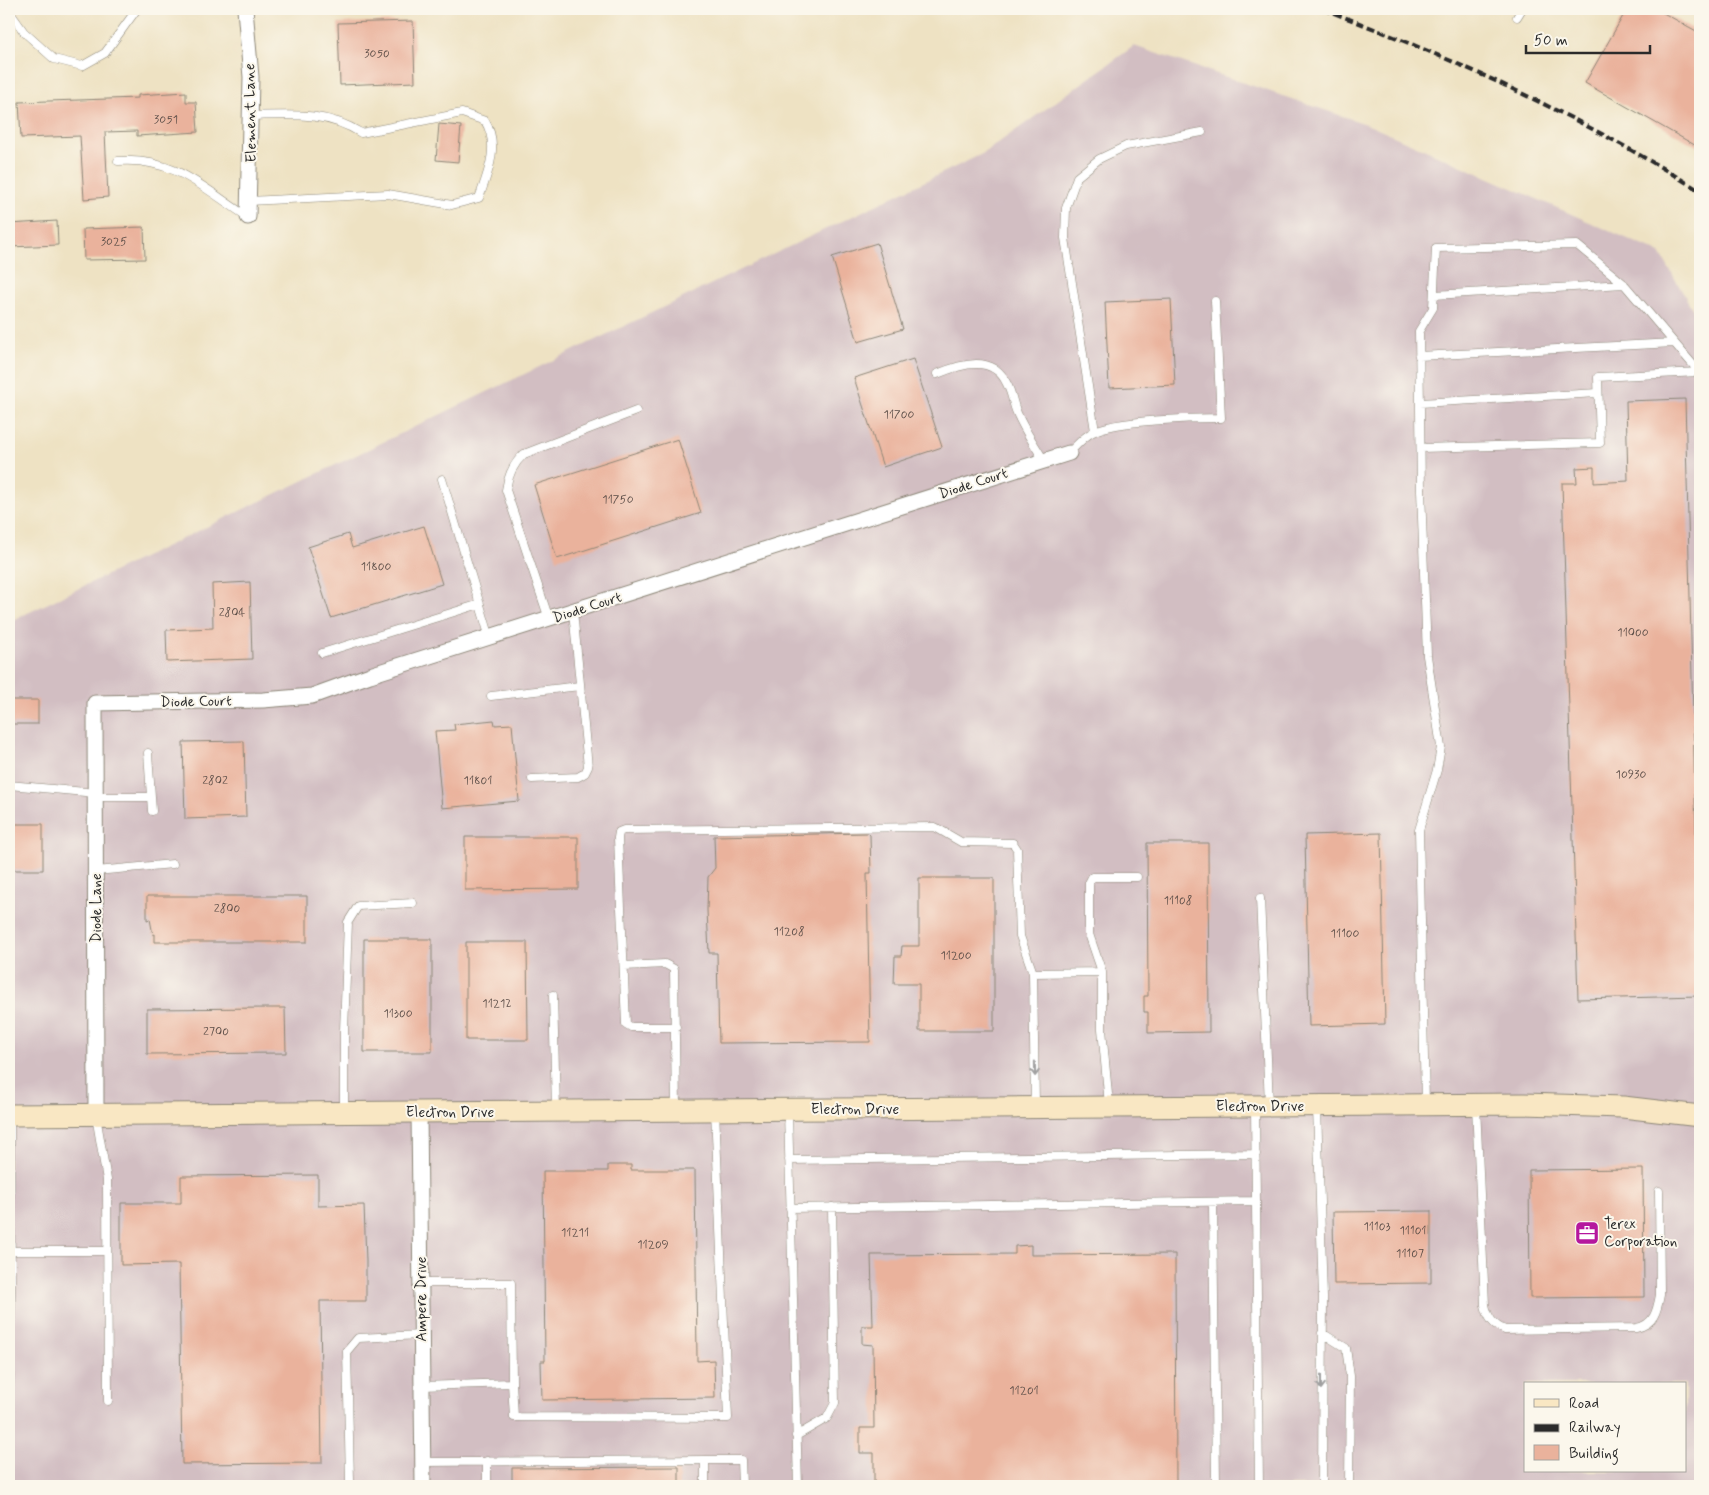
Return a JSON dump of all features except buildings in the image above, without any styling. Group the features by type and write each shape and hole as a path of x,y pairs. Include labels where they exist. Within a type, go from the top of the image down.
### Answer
{"street":[{"name":"Element Lane","path":"244,9 251,77 248,217"},
{"name":"Diode Court","path":"95,703 263,700 312,696 370,675 1069,453"},
{"name":"Diode Lane","path":"95,703 96,1114"},
{"name":"Electron Drive","path":"9,1115 1476,1104 1623,1107 1700,1116"},
{"name":"Ampere Drive","path":"419,1112 423,1486"}],"lane":[{"path":"9,10 24,32 54,58 82,66 105,53 137,9"},
{"path":"1517,17 1522,9"},
{"path":"249,201 388,194 452,206 479,198 487,176 494,143 492,131 485,121 462,114 361,133 344,123 315,116 250,116"},
{"path":"1095,431 1065,238 1066,208 1077,178 1099,159 1126,146 1202,132"},
{"path":"118,161 134,160 163,165 191,179 248,217"},
{"path":"1425,1105 1419,830 1437,770 1440,746 1427,656 1419,331 1433,308 1436,248 1578,244 1624,284 1700,373"},
{"path":"1434,295 1624,284"},
{"path":"1069,453 1083,438 1095,431 1121,425 1221,418 1215,301"},
{"path":"1419,356 1674,343"},
{"path":"937,374 951,368 979,363 992,366 1002,374 1008,384 1017,414 1044,461"},
{"path":"1421,448 1600,443 1598,377 1700,373"},
{"path":"1420,403 1598,393"},
{"path":"549,619 506,490 511,470 516,461 524,454 636,411"},
{"path":"442,479 490,638"},
{"path":"322,653 480,604"},
{"path":"532,780 578,777 585,773 588,767 573,612"},
{"path":"491,696 580,686"},
{"path":"148,753 152,811"},
{"path":"9,785 96,795 151,797"},
{"path":"676,1027 628,1026 618,838 620,832 624,830 934,827 961,842 1014,843 1017,849 1020,936 1033,973 1036,1108"},
{"path":"96,871 173,864"},
{"path":"1110,1107 1102,1029 1102,972 1089,934 1089,883 1092,877 1138,877"},
{"path":"1259,1486 1256,1154 1262,1106 1260,898"},
{"path":"344,1112 344,1031 348,922 358,906 413,903"},
{"path":"624,966 665,964 674,969 676,1111"},
{"path":"1033,973 1102,972"},
{"path":"553,994 556,1111"},
{"path":"1476,1104 1485,1305 1491,1322 1505,1330 1636,1328 1644,1327 1651,1322 1658,1307 1660,1295 1659,1191"},
{"path":"1317,1106 1322,1334 1322,1486"},
{"path":"421,1283 511,1283 514,1417 728,1418 715,1110"},
{"path":"788,1110 798,1486"},
{"path":"96,1114 107,1180 108,1401"},
{"path":"9,1115 11,1251 9,1420"},
{"path":"789,1160 1256,1154"},
{"path":"790,1208 1256,1201"},
{"path":"1213,1202 1216,1486"},
{"path":"796,1436 827,1418 835,1403 832,1207"},
{"path":"11,1251 107,1251"},
{"path":"1322,1334 1346,1348 1350,1376 1349,1486"},
{"path":"350,1482 347,1351 358,1338 421,1335"},
{"path":"422,1386 512,1383"},
{"path":"705,1460 705,1486"},
{"path":"422,1462 741,1460 742,1486"},
{"path":"487,1461 487,1486"}],"shaded area":[{"path":"1134,46 1366,124 1660,253 1700,322 1700,1486 9,1486 9,622 984,153"}],"railway":[{"path":"1323,9 1420,48 1516,91 1610,138 1700,191"}],"place":[{"name":"Terex Corporation","path":"1587,1233"}]}
